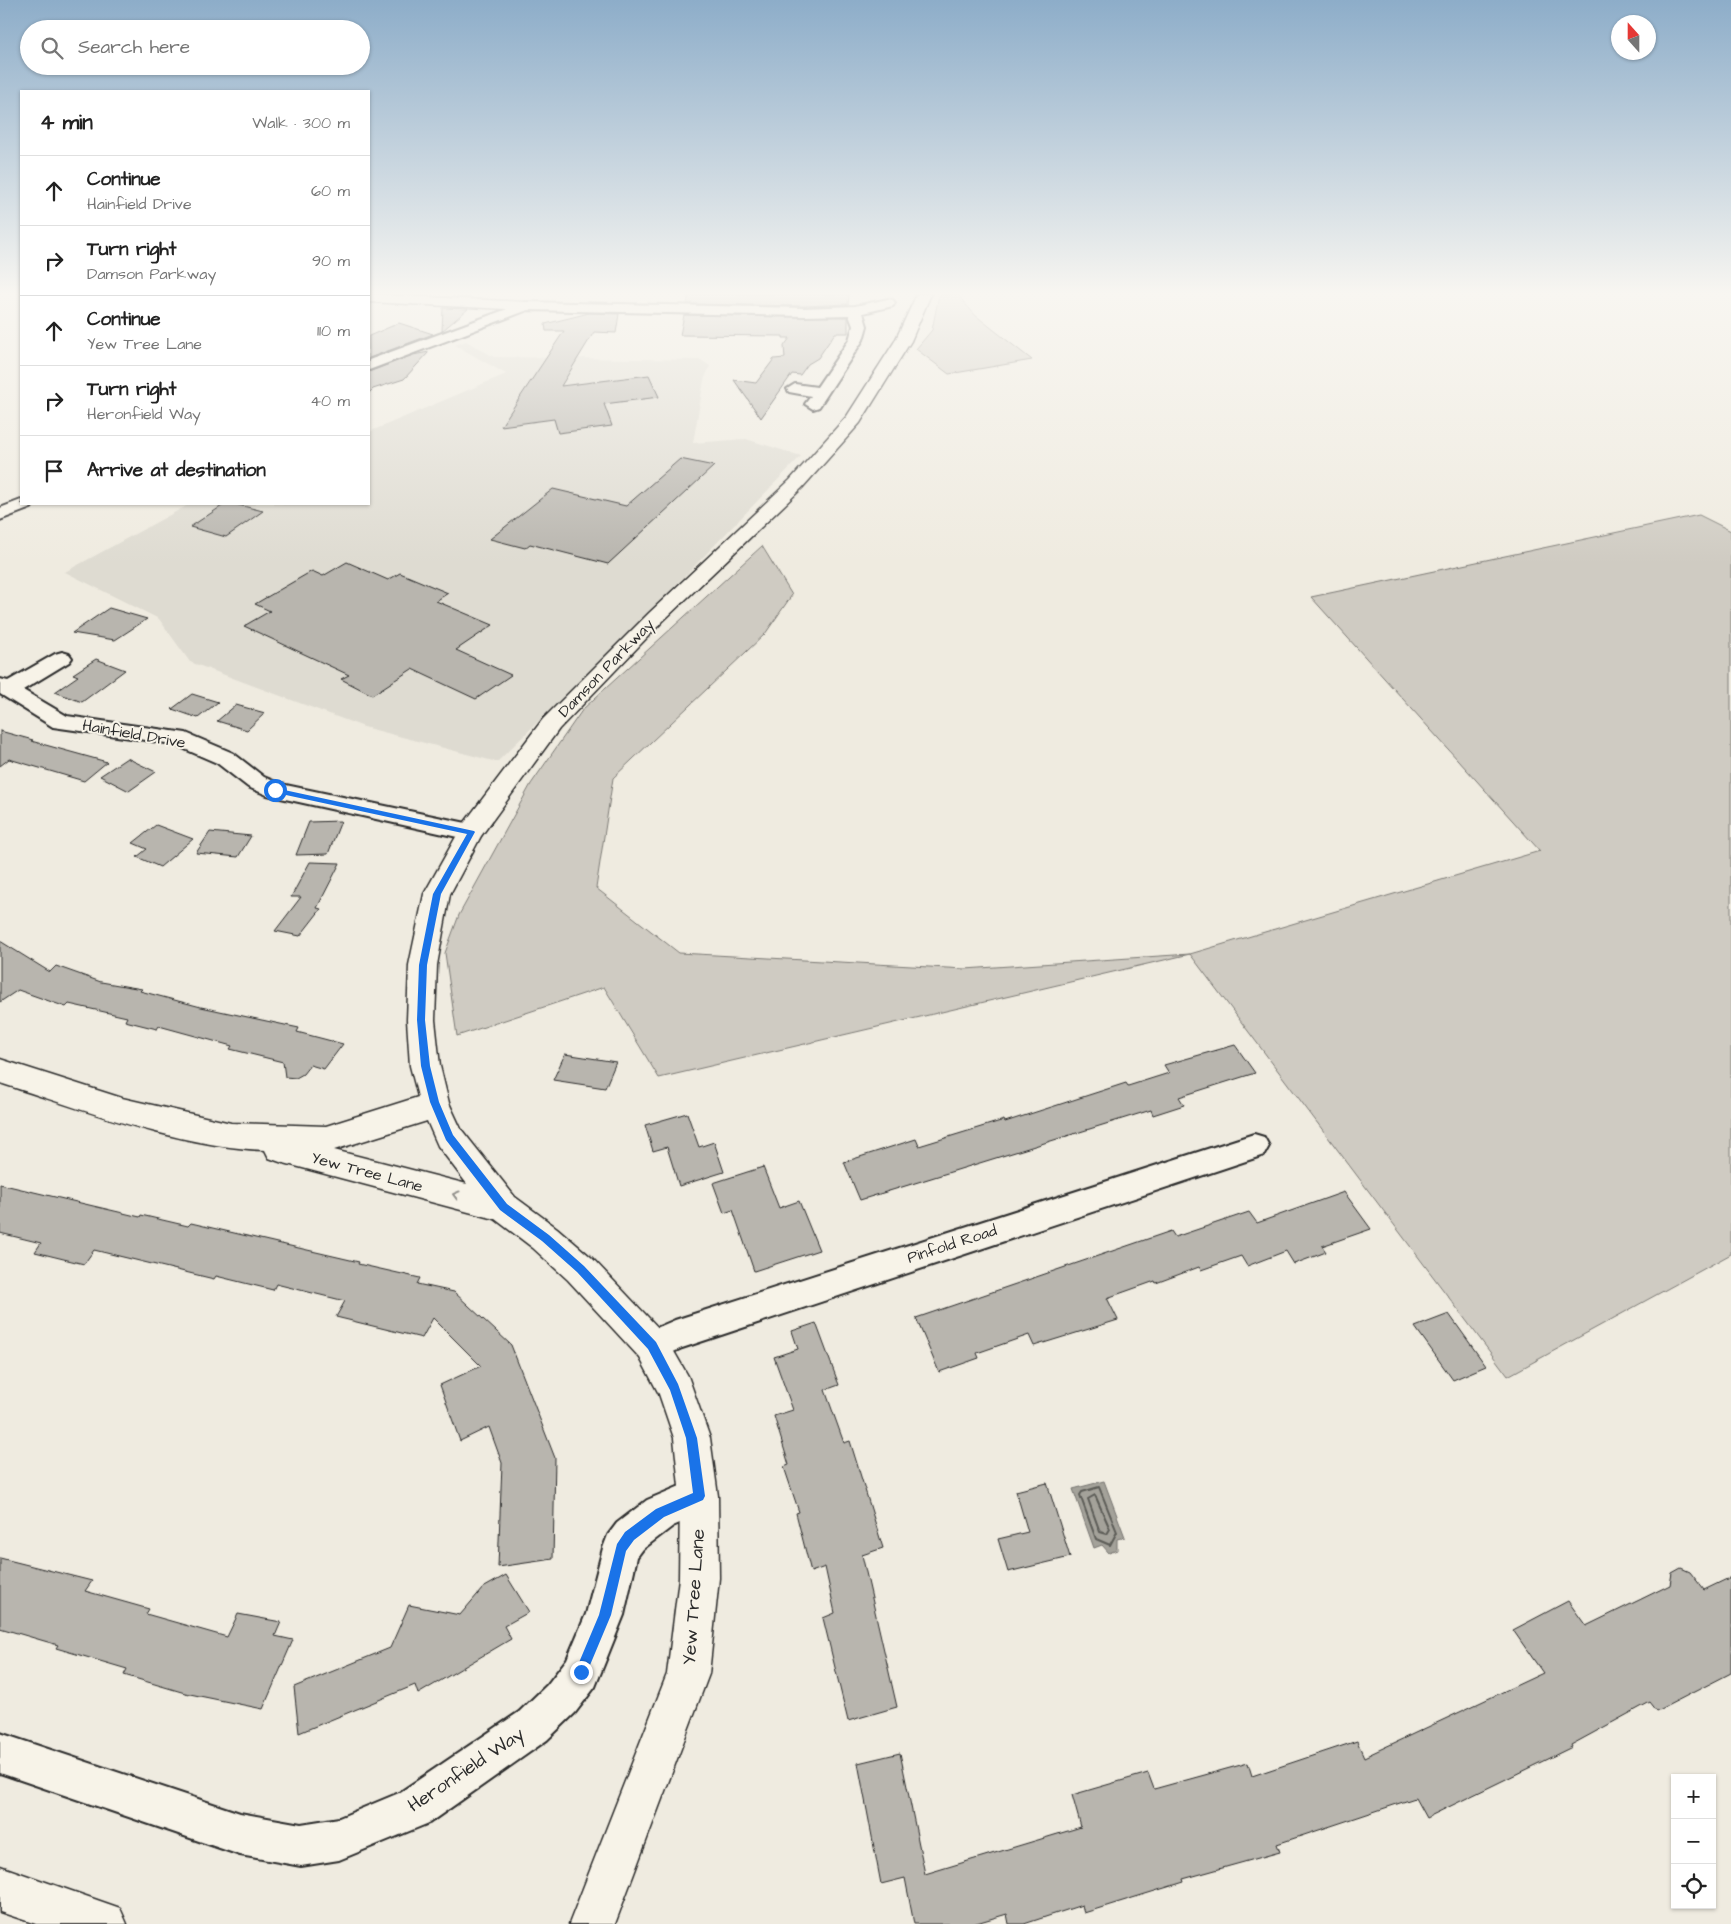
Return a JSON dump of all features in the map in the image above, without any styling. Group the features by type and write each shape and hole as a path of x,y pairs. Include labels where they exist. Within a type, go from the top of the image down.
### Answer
{"main road":[{"name":"Damson Parkway","path":"434,1102 425,1066 421,1020 423,965 437,894 472,832 551,724 656,618 796,484 854,419 876,384"},
{"name":"Yew Tree Lane","path":"0,1071 122,1110 231,1136 504,1207"},
{"name":"Yew Tree Lane","path":"231,1136 326,1140 416,1112 434,1102 449,1137 504,1207 545,1238 580,1269 652,1346 675,1388 692,1438 699,1496 699,1578 688,1674 592,1924"},
{"path":"0,1889 99,1923"}],"street":[{"path":"796,389 817,398 827,384"},
{"path":"0,515 23,505"},
{"path":"4,688 62,658"},
{"name":"Hainfield Drive","path":"4,688 61,722 178,738 225,758 256,782 275,790 472,832"},
{"name":"Pinfold Road","path":"652,1346 684,1332 1254,1146"},
{"name":"Heronfield Way","path":"0,1752 240,1834 301,1845 339,1839 414,1808 532,1726 561,1699 581,1672 602,1624 621,1548 630,1536 660,1513 699,1496"}],"shaded area":[{"path":"483,384 703,384 693,443 746,439 801,456 647,615 497,762 364,727 190,662 159,619 65,572 188,505 370,505 370,432"},
{"path":"1699,515 1731,531 1731,1254 1508,1376 1190,954 1540,851 1311,597"},
{"path":"762,546 792,595 765,634 613,778 596,888 679,953 965,969 1190,954 659,1078 604,987 457,1036 445,953 459,915 531,784 583,709"}],"water":[{"path":"1104,1481 1125,1537 1117,1539 1117,1550 1109,1553 1102,1545 1094,1548 1073,1489"}],"building":[{"path":"370,384 389,384 373,389 370,392"},
{"path":"529,384 562,384 561,386 579,384 653,384 659,397 604,404 612,426 558,433 554,419 501,426"},
{"path":"737,384 785,384 761,418"},
{"path":"680,459 714,466 608,564 530,544 525,548 490,539 553,489 626,506"},
{"path":"223,505 239,505 263,511 226,537 190,527"},
{"path":"347,562 388,580 400,573 448,593 436,601 493,625 456,650 511,675 476,699 412,669 372,695 341,679 349,675 244,626 270,611 255,604 312,571 323,576"},
{"path":"109,608 147,619 115,640 72,633"},
{"path":"96,659 125,670 82,702 55,692 78,676 73,674"},
{"path":"192,694 218,702 198,718 172,709"},
{"path":"236,705 265,713 247,730 217,721"},
{"path":"0,731 107,762 84,781 9,759 0,766"},
{"path":"127,758 156,772 129,791 100,776"},
{"path":"341,821 328,854 296,855 309,822"},
{"path":"156,825 193,839 160,867 137,857 147,849 133,843"},
{"path":"210,832 251,836 238,857 196,853"},
{"path":"310,862 340,863 317,908 321,909 300,936 275,931 301,897 291,897"},
{"path":"0,941 50,972 56,966 101,982 142,989 140,991 201,1007 299,1028 297,1032 343,1044 324,1069 310,1065 303,1074 296,1078 285,1077 283,1062 230,1049 232,1046 159,1026 157,1029 125,1021 127,1017 69,1004 66,1007 18,990 0,1002"},
{"path":"1235,1045 1255,1073 1179,1097 1184,1105 1153,1115 1151,1110 860,1200 844,1162 916,1139 919,1146 1004,1120 1005,1122 1126,1083 1128,1086 1169,1073 1164,1065"},
{"path":"565,1054 616,1062 605,1088 553,1080"},
{"path":"687,1113 699,1147 714,1142 724,1172 679,1186 667,1147 653,1151 645,1125"},
{"path":"763,1167 779,1208 799,1201 819,1250 754,1271 733,1210 724,1213 713,1183"},
{"path":"0,1184 140,1217 141,1215 188,1226 191,1223 359,1262 358,1264 420,1278 417,1284 454,1292 511,1345 555,1458 553,1559 498,1567 502,1463 489,1427 460,1441 440,1385 481,1366 433,1318 422,1338 336,1317 345,1301 276,1284 273,1290 216,1276 214,1279 94,1250 84,1264 35,1252 41,1243 0,1233"},
{"path":"1344,1192 1371,1229 1322,1246 1326,1252 1294,1264 1286,1251 1247,1266 1241,1256 1201,1270 1199,1267 1156,1283 1155,1281 1107,1298 1118,1320 1034,1346 1029,1335 977,1353 979,1358 939,1372 916,1318 1171,1231 1175,1237 1249,1212 1257,1223"},
{"path":"1449,1314 1486,1366 1453,1380 1415,1327"},
{"path":"816,1323 839,1385 825,1390 844,1443 850,1441 883,1548 862,1555 897,1707 848,1721 823,1618 835,1613 825,1567 811,1572 796,1513 799,1512 784,1467 789,1465 774,1416 793,1410 774,1357 798,1349 792,1331"},
{"path":"1047,1483 1070,1557 1008,1572 998,1539 1028,1532 1016,1491"},
{"path":"0,1558 92,1581 85,1591 149,1609 146,1614 227,1637 238,1614 281,1622 275,1636 293,1640 263,1709 185,1693 124,1675 127,1669 56,1648 58,1645 0,1628"},
{"path":"1681,1568 1690,1572 1704,1590 1731,1577 1731,1673 1657,1711 1650,1702 1571,1745 1572,1747 1426,1818 1415,1798 1277,1844 1280,1852 1183,1879 1184,1882 1084,1913 1082,1905 1024,1924 1009,1924 1007,1914 973,1924 914,1924 905,1878 881,1884 858,1763 900,1753 925,1874 1081,1827 1072,1795 1148,1773 1154,1789 1248,1763 1252,1776 1357,1741 1364,1757 1543,1673 1513,1630 1568,1601 1586,1626 1670,1585 1672,1573"},
{"path":"506,1575 529,1612 504,1626 511,1639 418,1694 415,1685 299,1733 294,1687 390,1648 409,1605 460,1615 483,1588"}],"route":[{"path":"275,790 472,832 437,894 423,965 421,1020 425,1066 434,1102 449,1137 504,1207 545,1238 580,1269 652,1346 675,1388 692,1438 699,1496 660,1513 630,1536 621,1548 605,1615 581,1672"}]}
